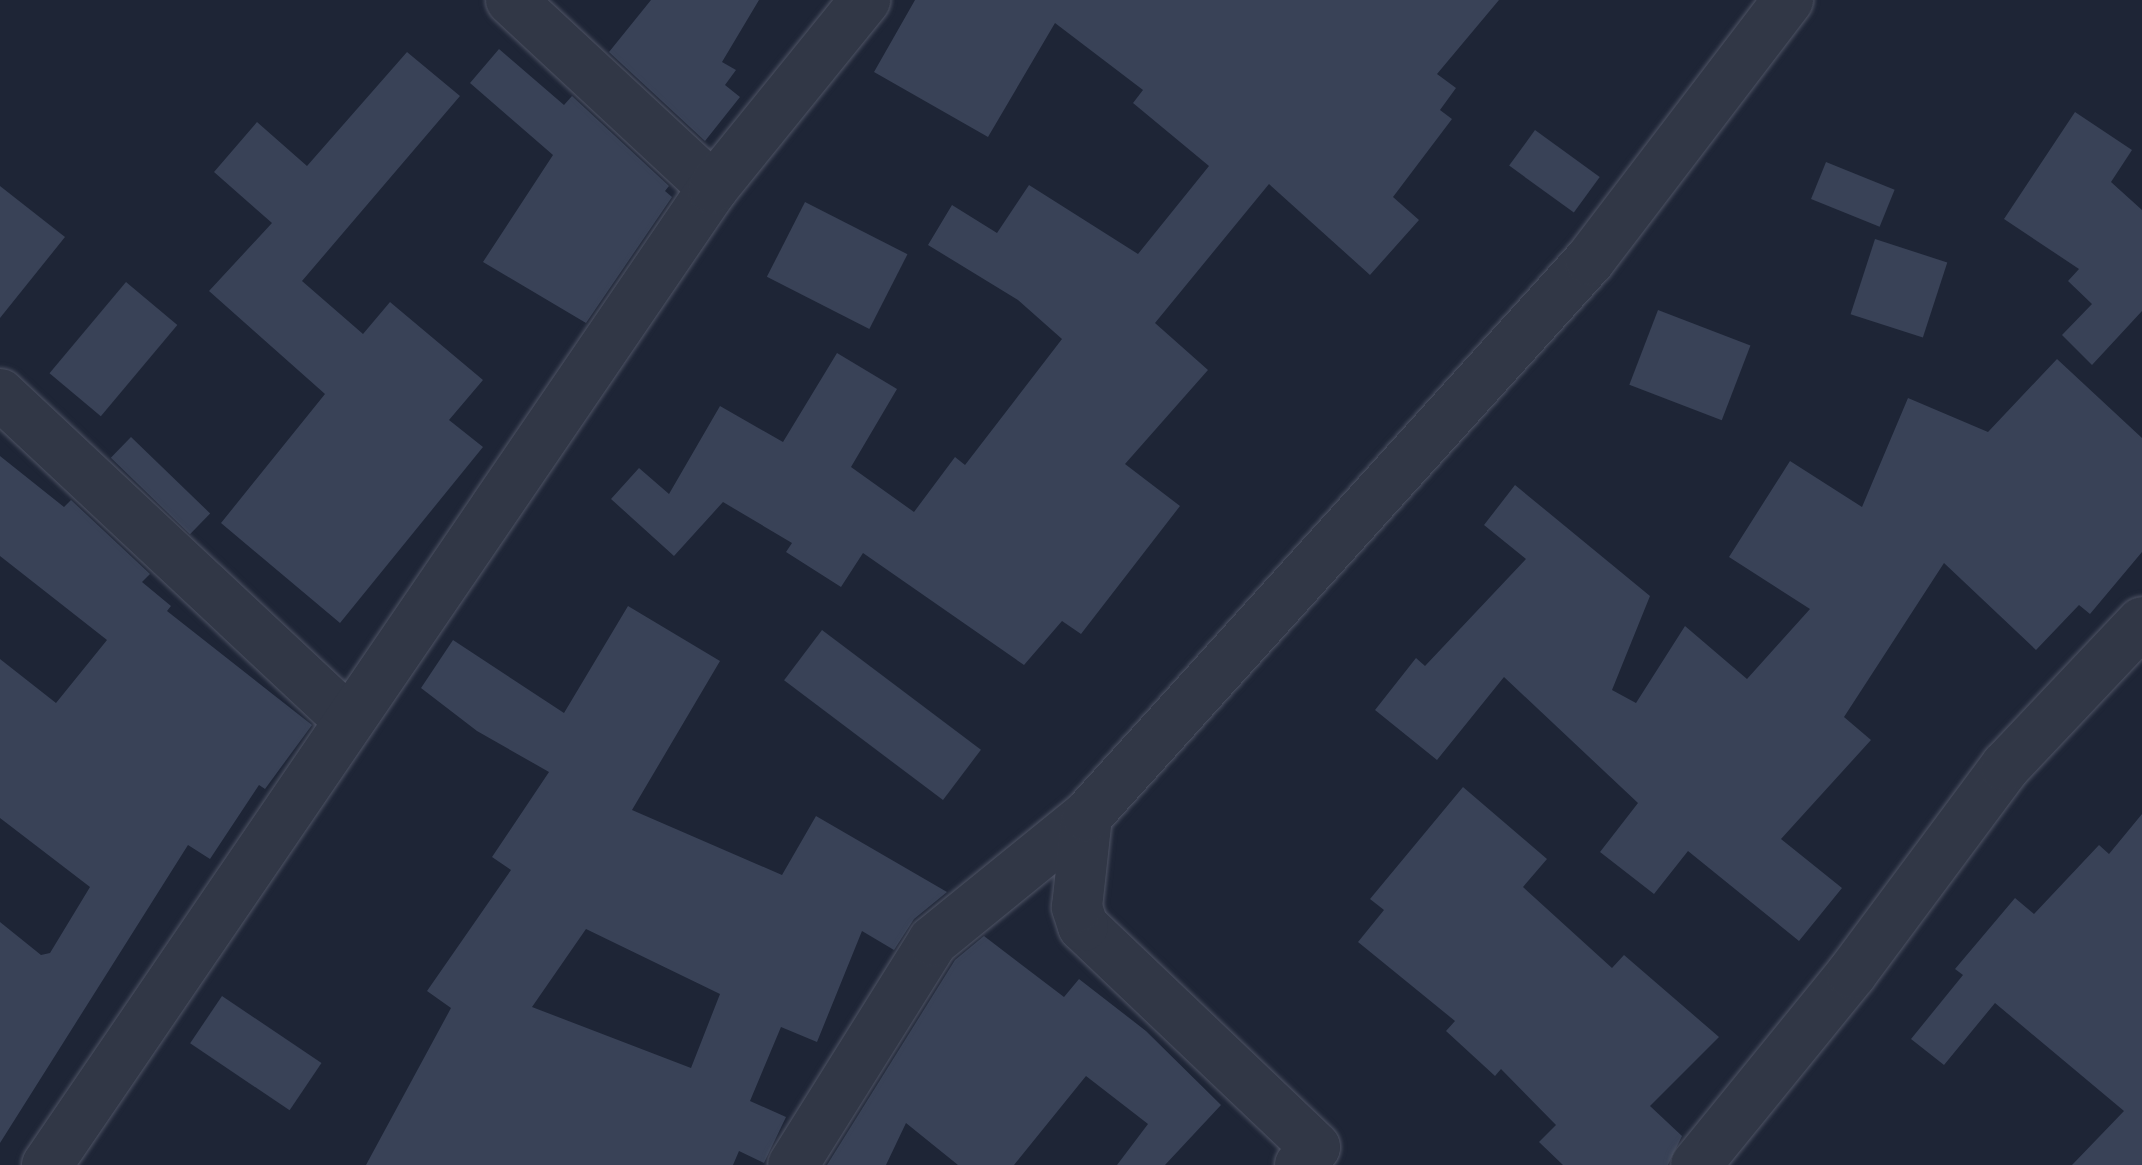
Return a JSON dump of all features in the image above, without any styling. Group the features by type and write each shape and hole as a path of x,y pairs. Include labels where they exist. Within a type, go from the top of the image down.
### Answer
{"street":[{"path":"511,0 713,188"},
{"path":"47,1165 347,719 713,188 865,0"},
{"path":"794,1165 932,941 1086,816 1590,260 1788,0"},
{"path":"0,394 347,719"},
{"path":"1696,1165 1852,973 2006,766 2142,622"},
{"path":"1086,816 1077,907 1082,926 1321,1159"}],"building":[{"path":"651,0 759,0 722,62 736,70 725,85 740,97 705,141 609,52"},
{"path":"915,0 1499,0 1437,74 1456,88 1440,110 1452,119 1393,197 1419,220 1370,275 1269,184 1155,323 1208,370 1125,464 1180,506 1081,634 1062,621 1024,665 863,553 841,587 786,552 792,543 723,502 674,556 611,499 639,468 669,494 720,406 783,442 837,353 897,389 851,467 914,512 955,457 965,465 1062,339 1018,300 928,245 952,205 997,233 1029,185 1138,254 1209,166 1133,103 1143,90 1055,23 988,137 874,72"},
{"path":"499,49 564,105 572,96 669,186 665,191 672,197 586,323 483,262 553,155 470,83"},
{"path":"407,52 460,96 302,281 363,334 390,302 483,380 449,420 483,447 340,623 221,523 325,394 209,291 272,223 214,172 257,122 307,166"},
{"path":"2075,112 2132,150 2111,182 2142,210 2142,311 2092,365 2062,335 2092,304 2068,281 2079,269 2004,219"},
{"path":"1535,130 1600,177 1574,213 1509,166"},
{"path":"1826,162 1895,190 1880,227 1811,199"},
{"path":"0,186 65,237 0,318"},
{"path":"805,202 907,254 869,329 767,277"},
{"path":"1875,239 1947,262 1923,338 1851,314"},
{"path":"126,282 177,325 101,416 50,373"},
{"path":"1658,310 1750,345 1722,420 1629,385"},
{"path":"2057,359 2142,438 2142,552 2090,614 2079,605 2036,650 1944,563 1844,717 1871,740 1781,839 1842,888 1799,941 1688,851 1654,894 1600,852 1638,803 1504,677 1437,760 1375,710 1416,658 1425,666 1526,559 1484,525 1515,485 1650,596 1612,690 1636,703 1685,626 1747,679 1810,609 1729,557 1790,461 1862,507 1908,398 1988,432"},
{"path":"131,437 210,513 190,534 111,458"},
{"path":"0,456 64,507 71,500 150,574 142,582 171,606 167,611 312,725 265,789 259,785 210,859 188,845 0,1143 0,922 41,955 50,953 90,887 0,818 0,659 56,703 107,640 0,556"},
{"path":"628,606 720,661 632,810 782,875 816,816 947,892 914,919 894,950 862,931 817,1042 781,1027 750,1101 786,1117 764,1163 739,1151 733,1165 366,1165 451,1008 427,991 511,870 492,857 549,772 477,731 421,688 453,640 564,713","holes":["586,929 720,994 691,1068 532,1007"]},
{"path":"822,630 981,750 943,800 784,680"},
{"path":"1463,787 1547,859 1523,887 1612,968 1624,955 1719,1037 1650,1106 1682,1136 1668,1165 1563,1165 1539,1142 1556,1125 1501,1069 1495,1076 1446,1031 1455,1021 1358,942 1384,910 1370,899"},
{"path":"2142,814 2142,1165 2072,1165 2124,1111 1995,1003 1944,1065 1911,1039 1963,975 1955,969 2015,898 2034,914 2099,845 2109,854"},
{"path":"984,936 1064,997 1079,979 1146,1031 1221,1105 1165,1165 1117,1165 1148,1124 1086,1076 1014,1165 958,1165 906,1123 886,1165 827,1165 955,960"},
{"path":"222,996 321,1063 290,1110 190,1043"}]}
